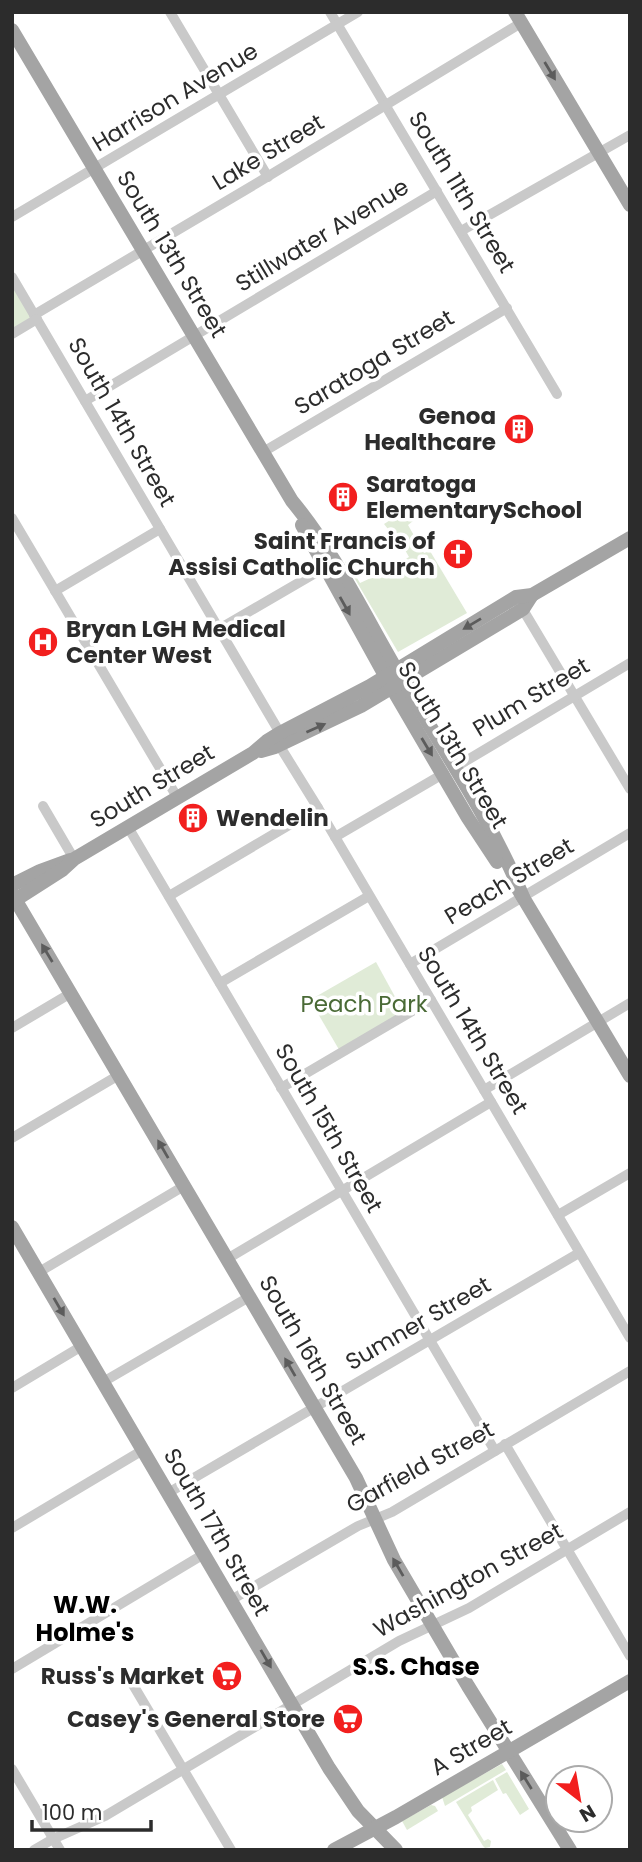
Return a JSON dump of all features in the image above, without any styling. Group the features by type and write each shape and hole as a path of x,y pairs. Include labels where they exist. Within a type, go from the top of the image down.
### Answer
{"main road":[{"path":"518,18 630,205"},
{"name":"South 13th Street","path":"12,30 292,501 315,531 394,679"},
{"name":"South 13th Street","path":"292,501 324,568 449,771 468,818 523,897 630,1076"},
{"name":"South Street","path":"13,895 62,870 74,859 253,753 394,679 630,538"},
{"name":"South 16th Street","path":"13,895 356,1478 394,1560 570,1850"},
{"name":"South 17th Street","path":"12,1227 17,1245 39,1272 329,1769 358,1811 396,1850"},
{"name":"A Street","path":"334,1850 630,1681"}],"street":[{"path":"170,12 268,177"},
{"name":"South 11th Street","path":"330,12 557,394"},
{"name":"Harrison Avenue","path":"12,217 358,12"},
{"name":"Lake Street","path":"12,334 385,105 518,18"},
{"path":"461,231 630,135"},
{"name":"Stillwater Avenue","path":"85,401 437,191"},
{"name":"South 14th Street","path":"12,278 219,629 369,896 630,1338"},
{"name":"Saratoga Street","path":"263,452 507,308"},
{"path":"12,518 177,797"},
{"path":"55,591 160,529"},
{"path":"219,629 324,568"},
{"path":"519,603 630,789"},
{"name":"Plum Street","path":"335,837 630,663"},
{"path":"43,806 74,859"},
{"path":"169,896 318,808"},
{"name":"South 15th Street","path":"128,827 495,1451"},
{"name":"Peach Street","path":"410,964 630,833"},
{"path":"220,983 369,896"},
{"path":"12,1028 71,993"},
{"path":"281,1088 431,1000"},
{"path":"484,1090 630,1003"},
{"path":"12,1138 119,1075"},
{"path":"227,1258 491,1102"},
{"path":"558,1215 630,1173"},
{"path":"39,1272 184,1186"},
{"name":"Sumner Street","path":"168,1493 579,1253"},
{"path":"103,1382 249,1297"},
{"path":"12,1388 82,1346"},
{"name":"Garfield Street","path":"231,1600 358,1526 392,1512 630,1371"},
{"path":"505,1444 630,1656"},
{"path":"12,1528 143,1450"},
{"name":"Washington Street","path":"34,1850 105,1816 399,1641 469,1608 630,1512"},
{"path":"12,1668 204,1554"},
{"path":"128,1678 231,1850"},
{"path":"12,1769 60,1850"}],"green space":[{"path":"12,277 37,319 12,334"},
{"path":"403,512 413,521 408,525 424,553 430,551 467,613 398,652 345,562 352,560 349,565 360,583 409,557 405,550 402,552 390,532 391,528 388,529 384,524"},
{"name":"Peach Park","path":"376,962 405,1015 341,1053 310,1000"},
{"path":"502,1764 506,1770 445,1806 442,1797"},
{"path":"507,1772 529,1809 520,1815 495,1779"},
{"path":"493,1780 498,1790 471,1807 472,1811 468,1815 484,1841 491,1841 490,1847 485,1848 456,1802"},
{"path":"431,1805 438,1811 407,1830 402,1821"}],"place":[{"name":"Genoa Healthcare","path":"519,429"},
{"name":"Saratoga ElementarySchool","path":"343,497"},
{"name":"Saint Francis of Assisi Catholic Church","path":"458,554"},
{"name":"Bryan LGH Medical Center West","path":"43,642"},
{"name":"Wendelin","path":"193,818"},
{"name":"Russ's Market","path":"227,1676"},
{"name":"Casey's General Store","path":"348,1719"}],"district":[{"name":"W.W. Holme's","path":"85,1619"},
{"name":"S.S. Chase","path":"416,1667"}]}
